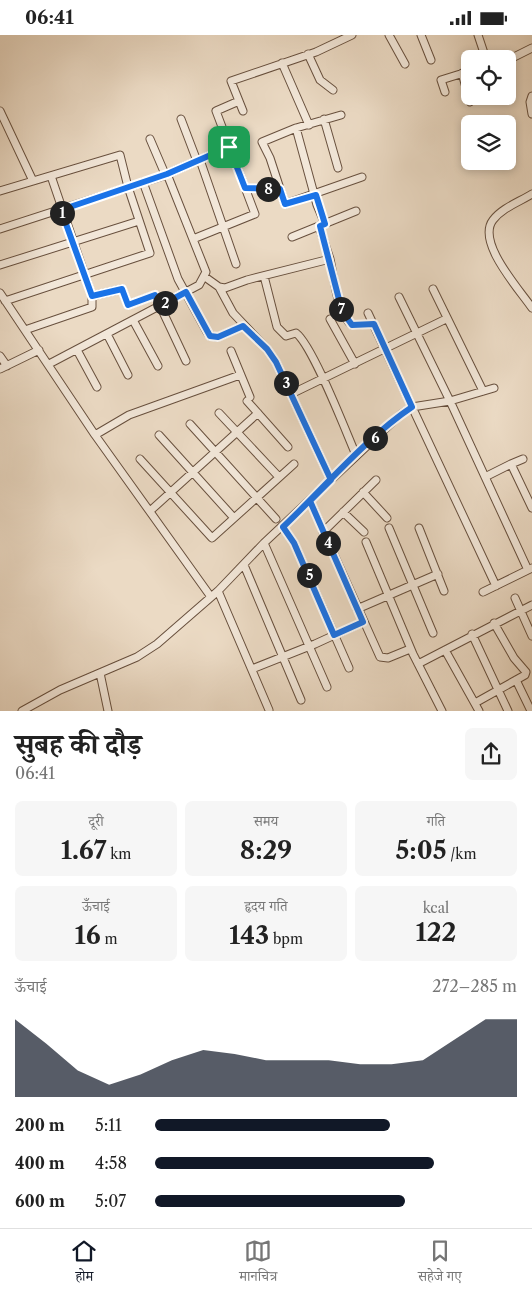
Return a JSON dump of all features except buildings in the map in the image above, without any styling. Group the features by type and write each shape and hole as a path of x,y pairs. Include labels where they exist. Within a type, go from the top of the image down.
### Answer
{"street":[{"path":"243,111 231,81 308,54 352,35"},
{"path":"389,35 404,63"},
{"path":"420,35 430,60"},
{"path":"478,35 483,50"},
{"path":"516,55 532,48"},
{"path":"308,54 320,80 333,90"},
{"path":"282,63 309,125"},
{"path":"445,92 441,80 461,73"},
{"path":"532,96 530,102 532,114"},
{"path":"193,239 254,214 216,111 239,101"},
{"path":"0,111 33,181"},
{"path":"341,115 296,128 262,142 270,158 285,204 316,195 362,177"},
{"path":"181,119 224,226 236,264"},
{"path":"324,119 338,168"},
{"path":"296,128 316,195 342,311 347,321 352,325 374,324"},
{"path":"49,365 199,285 205,277 206,272 193,239 150,139"},
{"path":"0,229 166,174 229,147"},
{"path":"0,191 120,155 128,187 150,253 5,301"},
{"path":"25,330 92,307 92,296 61,210 51,176"},
{"path":"143,182 173,267 210,336 218,337 243,326"},
{"path":"245,188 280,189"},
{"path":"532,194 497,215 489,226 488,237 496,256 532,308"},
{"path":"292,237 356,211"},
{"path":"0,265 140,221"},
{"path":"219,287 225,288 330,259"},
{"path":"264,276 277,327 286,336 299,335 323,380 356,455"},
{"path":"205,277 219,287 243,326 267,349 291,394 331,480"},
{"path":"92,296 122,289 128,305 155,295 186,361"},
{"path":"433,289 446,319 483,391"},
{"path":"0,293 95,435 211,597"},
{"path":"399,297 530,569 483,593"},
{"path":"368,313 496,586"},
{"path":"330,319 356,364"},
{"path":"291,394 446,319"},
{"path":"133,320 158,366"},
{"path":"107,334 128,375"},
{"path":"77,349 97,387"},
{"path":"0,356 3,368 39,350"},
{"path":"231,351 248,399 288,447"},
{"path":"95,435 129,415 240,375"},
{"path":"22,711 60,690 137,657 157,644 218,591 264,543 401,414 412,407 450,401 494,388"},
{"path":"219,413 279,477"},
{"path":"150,511 258,413"},
{"path":"190,424 276,519"},
{"path":"158,435 234,518"},
{"path":"140,459 212,538 294,464"},
{"path":"485,477 523,459"},
{"path":"511,464 532,508"},
{"path":"323,532 376,480"},
{"path":"363,492 386,518"},
{"path":"310,501 356,609 383,659 410,649"},
{"path":"342,513 364,532"},
{"path":"283,527 294,543 349,668"},
{"path":"389,528 433,633"},
{"path":"418,528 444,591"},
{"path":"366,542 410,649 442,711"},
{"path":"264,543 327,687"},
{"path":"244,565 301,700"},
{"path":"356,609 438,574"},
{"path":"218,591 269,710"},
{"path":"515,598 532,636"},
{"path":"418,664 472,634 532,605"},
{"path":"252,669 284,658 363,622"},
{"path":"475,703 525,675 526,672 514,658 494,623"},
{"path":"472,634 508,711"},
{"path":"445,649 479,711"},
{"path":"100,673 108,711"},
{"path":"516,680 531,711"}],"route":[{"path":"229,147 160,177 61,210 92,296 122,289 128,305 155,295 160,306 186,292 210,336 218,337 243,326 267,349 276,362 331,480 310,501 363,622 334,635 306,568 290,535 283,527 310,501 356,455 401,414 412,407 374,324 352,325 347,321 342,311 320,226 325,224 317,205 316,195 285,204 280,189 245,188 229,147"}]}
